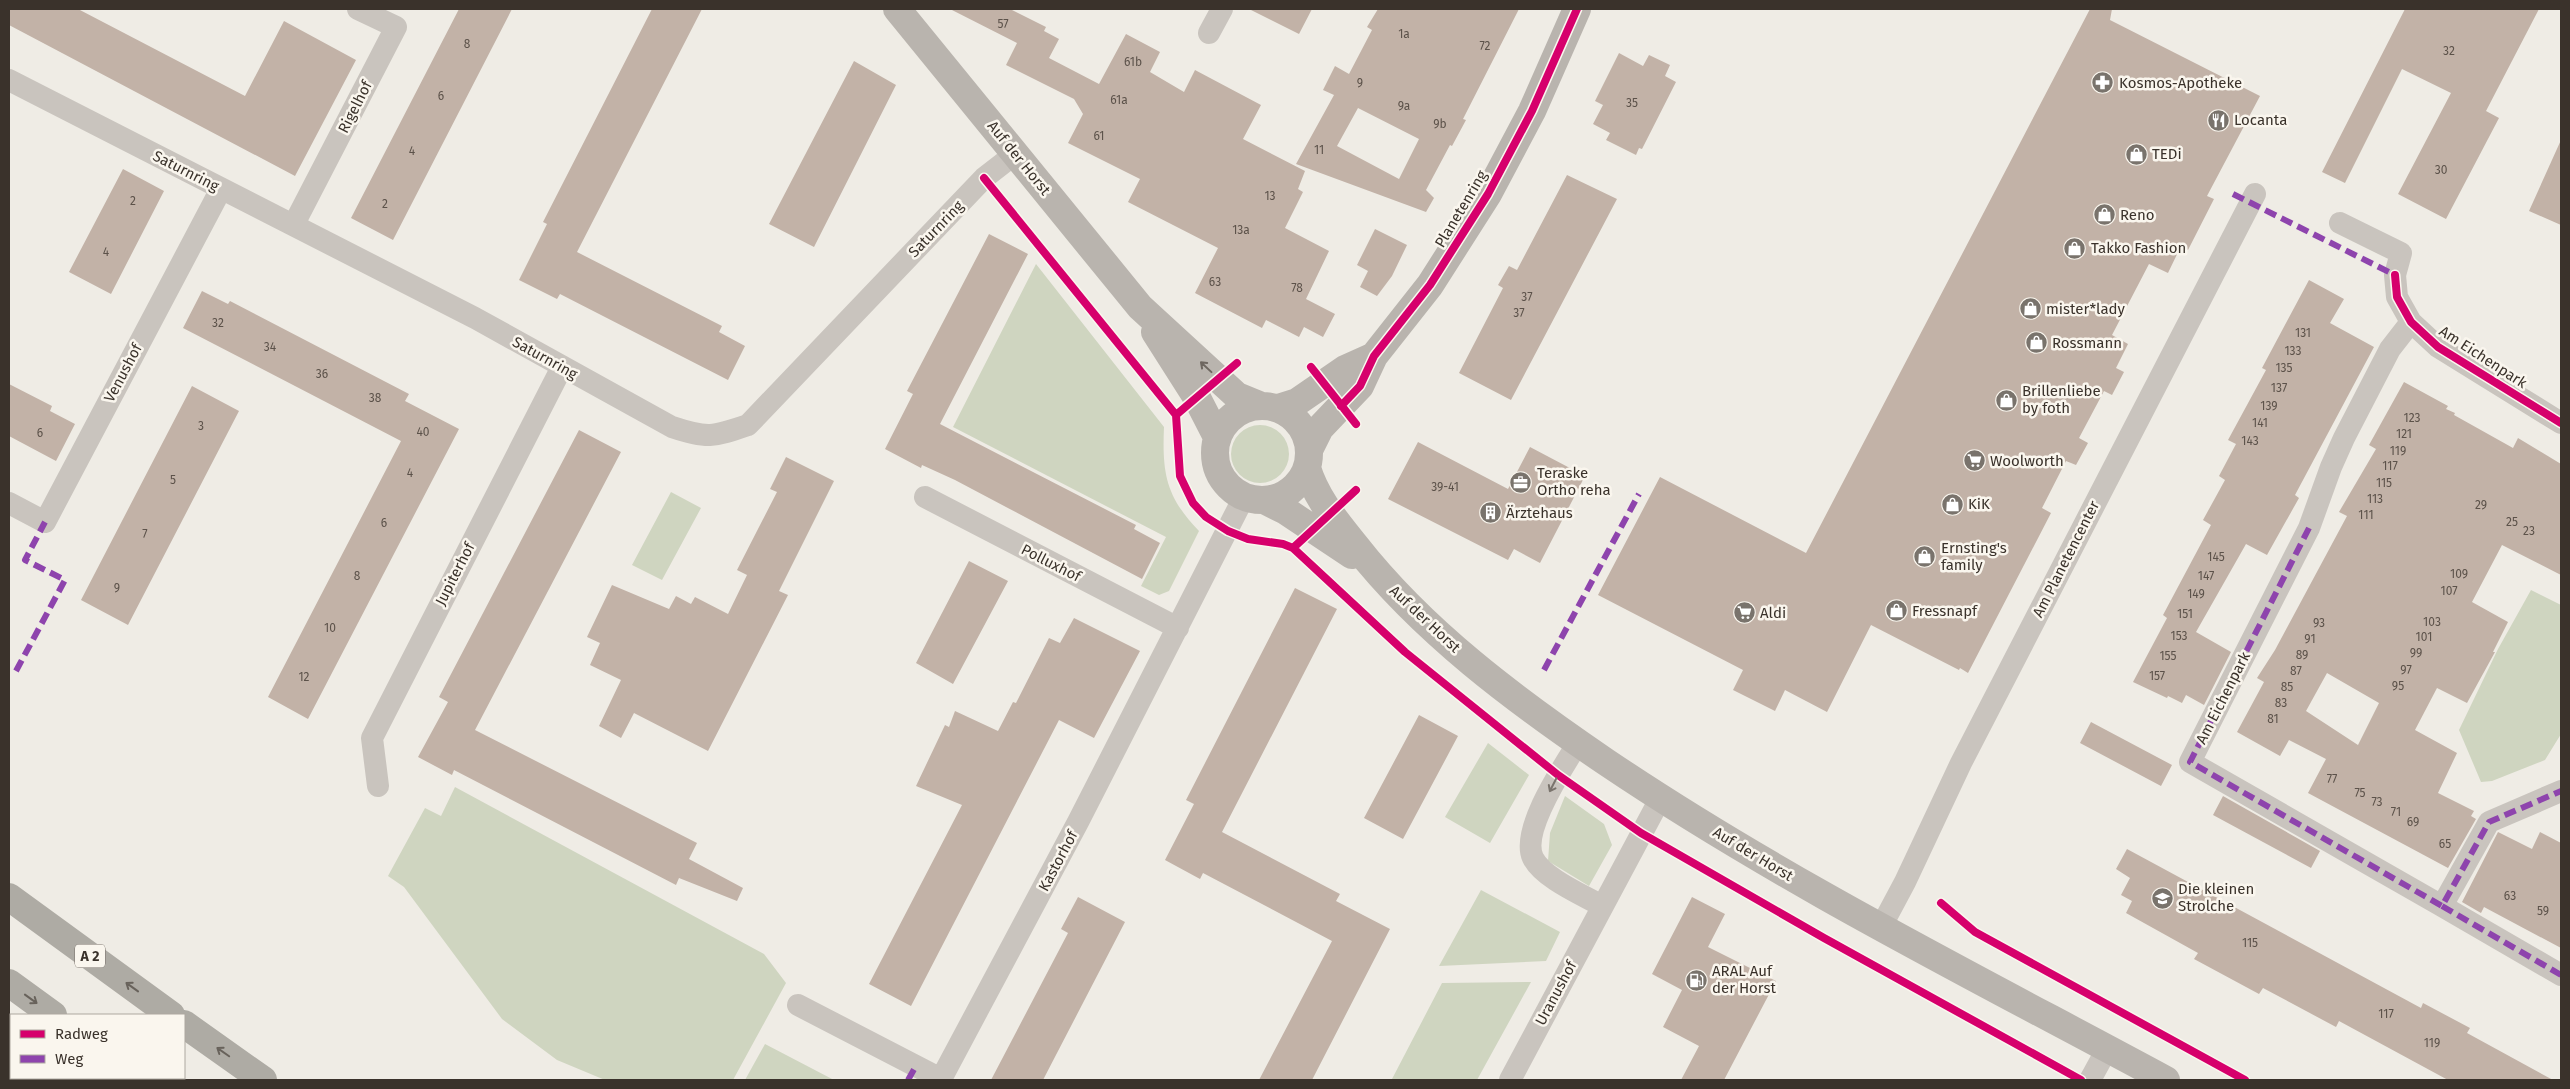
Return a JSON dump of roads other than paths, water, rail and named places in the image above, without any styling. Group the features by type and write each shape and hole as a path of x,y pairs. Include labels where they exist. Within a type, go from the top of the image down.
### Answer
{"highway":[{"name":"A 2","path":"9,897 170,1014"},
{"path":"9,984 52,1014"},
{"path":"185,1025 263,1080"}],"street":[{"name":"Rigelhof","path":"294,224 396,27 358,9"},
{"name":"Auf der Horst","path":"897,9 1140,307 1197,398 1217,437"},
{"path":"1209,33 1222,9"},
{"name":"Planetenring","path":"1308,459 1320,428 1360,386 1374,356 1430,285 1488,194 1532,111 1577,9"},
{"name":"Saturnring","path":"9,80 475,318 672,427 699,436 722,434 748,424 984,178 1015,154"},
{"name":"Venushof","path":"9,503 45,522 221,189"},
{"name":"Am Planetencenter","path":"1881,927 1905,882 1961,763 2255,194"},
{"name":"Am Eichenpark","path":"2340,223 2401,253 2395,275 2398,297 2411,322 2438,347 2561,423"},
{"name":"Auf der Horst","path":"1140,307 1237,396 1268,406"},
{"name":"Am Eichenpark","path":"2411,322 2390,349 2344,438 2330,467 2309,528 2190,762 2561,975"},
{"name":"Planetenring","path":"1268,406 1297,402 1345,369 1374,356"},
{"name":"Jupiterhof","path":"378,786 372,738 562,367"},
{"path":"1268,406 1293,417 1305,432 1308,459 1297,484 1282,496 1254,499 1230,488 1219,473 1214,455 1217,437 1226,421 1241,410 1268,406"},
{"name":"Auf der Horst","path":"1308,459 1312,486 1378,574 1434,630 1493,680 1578,743 1660,799 1881,927 2166,1080"},
{"name":"Polluxhof","path":"925,497 1178,628"},
{"name":"Auf der Horst","path":"1254,499 1286,510 1378,574"},
{"name":"Kastorhof","path":"798,1005 941,1079 1078,822 1178,628 1254,499"},
{"path":"1578,743 1538,815 1530,844 1533,858 1541,868 1602,906"},
{"path":"2442,906 2489,822 2561,791"},
{"name":"Uranushof","path":"1510,1080 1660,799"},
{"path":"2090,1080 2107,1049"}],"place":[{"name":"Kosmos-Apotheke","path":"2103,83"},
{"name":"Locanta","path":"2218,120"},
{"name":"TEDi","path":"2136,154"},
{"name":"Reno","path":"2104,215"},
{"name":"Takko Fashion","path":"2075,248"},
{"name":"mister*lady","path":"2030,309"},
{"name":"Rossmann","path":"2036,343"},
{"name":"Brillenliebe by foth","path":"2006,400"},
{"name":"Woolworth","path":"1974,461"},
{"name":"Teraske Ortho reha","path":"1521,482"},
{"name":"KiK","path":"1952,504"},
{"name":"Ärztehaus","path":"1490,513"},
{"name":"Ernsting's family","path":"1925,557"},
{"name":"Fressnapf","path":"1896,611"},
{"name":"Aldi","path":"1744,613"},
{"name":"Die kleinen Strolche","path":"2162,898"},
{"name":"ARAL Auf der Horst","path":"1696,980"}]}
